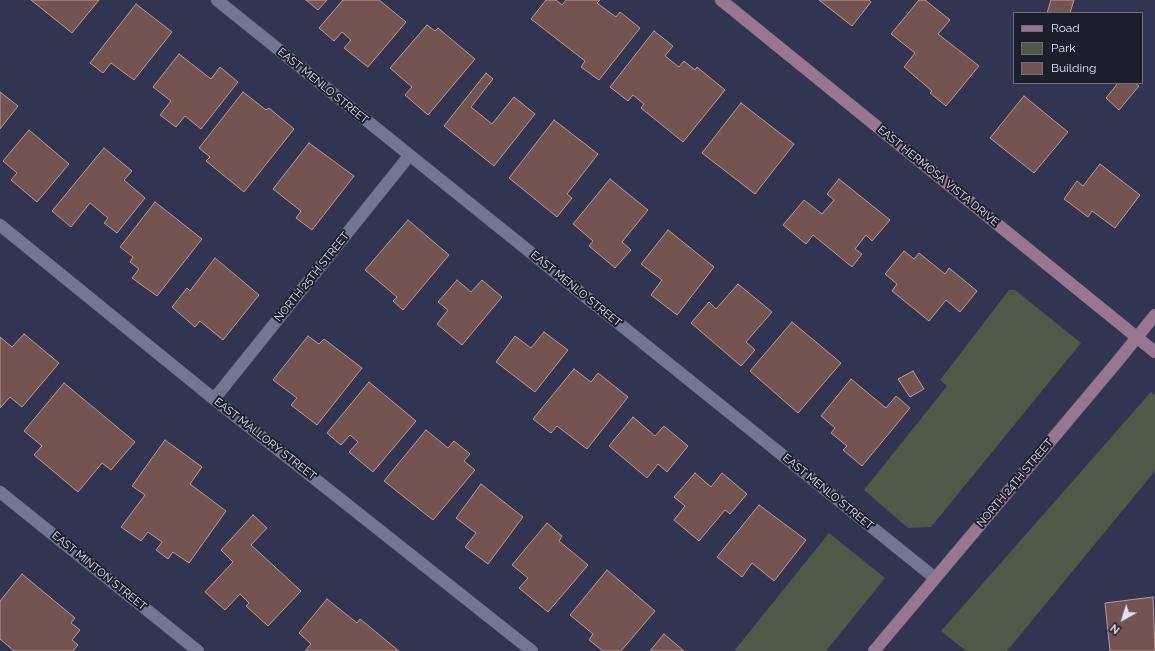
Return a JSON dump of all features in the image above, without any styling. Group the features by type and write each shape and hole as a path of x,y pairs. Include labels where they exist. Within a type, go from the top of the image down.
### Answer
{"street":[{"name":"EAST MENLO STREET","path":"217,0 935,578"},
{"name":"EAST HERMOSA VISTA DRIVE","path":"721,0 1155,352"},
{"name":"NORTH 25TH STREET","path":"214,399 409,156"},
{"name":"EAST MALLORY STREET","path":"0,226 214,399 532,651"},
{"name":"NORTH 24TH STREET","path":"874,651 1137,338 1155,314"},
{"name":"EAST MINTON STREET","path":"0,492 198,651"}],"green space":[{"path":"1009,290 1015,290 1081,343 931,527 908,528 864,490 947,386 940,380"},
{"path":"1151,392 1155,395 1155,471 1007,651 966,651 941,631"},
{"path":"829,533 885,578 826,651 734,651"}],"building":[{"path":"31,0 99,0 72,33"},
{"path":"306,0 327,0 318,10"},
{"path":"343,0 379,0 406,22 368,67 344,48 351,40 342,32 334,41 319,28"},
{"path":"546,0 556,0 562,5 566,0 600,0 597,3 616,17 620,12 640,28 599,80 581,67 585,61 531,19"},
{"path":"819,0 869,0 871,2 852,26"},
{"path":"919,0 925,0 950,20 938,34 979,66 946,106 930,93 932,91 904,67 915,53 891,34"},
{"path":"1051,0 1074,0 1070,12 1047,12"},
{"path":"136,4 172,32 134,80 111,63 103,73 90,63"},
{"path":"427,25 435,31 438,28 475,59 428,115 405,95 412,87 390,68"},
{"path":"654,31 673,46 665,56 679,67 684,61 695,70 697,67 725,90 683,142 641,108 644,104 633,95 628,101 610,87"},
{"path":"179,54 211,79 220,67 238,82 201,129 185,116 176,127 160,115 171,101 153,87"},
{"path":"486,73 493,79 471,107 492,124 514,97 535,114 494,166 444,126"},
{"path":"1117,84 1136,84 1139,86 1119,110 1106,98"},
{"path":"0,92 18,106 0,129"},
{"path":"243,92 266,110 269,108 294,129 244,192 206,161 210,157 199,148"},
{"path":"1024,96 1068,132 1034,173 990,138"},
{"path":"741,103 794,144 755,194 702,153"},
{"path":"554,120 598,154 567,194 572,198 557,217 509,178"},
{"path":"29,130 69,164 37,202 11,180 17,173 3,161"},
{"path":"309,143 354,176 312,230 296,218 301,211 273,189"},
{"path":"104,148 132,171 124,180 145,198 117,233 104,223 108,218 90,203 71,227 52,211"},
{"path":"1100,164 1140,195 1115,228 1092,211 1088,217 1064,199 1077,181 1083,186"},
{"path":"610,179 648,210 622,242 631,250 615,268 589,246 593,241 573,224"},
{"path":"839,179 890,220 872,241 866,235 855,249 862,254 852,267 813,235 806,244 783,225 804,200 822,214 834,200 827,194"},
{"path":"155,202 202,239 157,296 132,278 139,269 130,262 133,257 120,247"},
{"path":"408,220 449,255 403,310 393,301 397,297 365,270"},
{"path":"668,230 714,267 677,315 651,295 662,280 641,264"},
{"path":"904,251 914,259 919,253 945,274 949,268 977,291 960,312 946,300 929,321 892,291 897,284 885,274"},
{"path":"215,258 259,295 223,340 200,321 195,327 172,307 187,288 190,291"},
{"path":"457,280 471,292 482,280 502,297 462,345 437,324 448,310 438,302"},
{"path":"738,284 772,312 746,342 755,350 741,366 691,323 709,302 716,309"},
{"path":"792,322 841,363 798,413 750,371"},
{"path":"544,332 568,350 535,392 496,362 515,336 531,348"},
{"path":"24,334 59,363 22,407 10,397 0,408 0,337 12,347"},
{"path":"308,336 319,344 324,339 362,368 317,425 291,405 297,398 273,380"},
{"path":"574,369 591,382 598,373 628,397 587,449 557,426 551,433 533,419"},
{"path":"913,371 924,389 910,397 898,379"},
{"path":"851,379 886,408 896,396 910,408 862,466 843,450 847,446 831,433 835,428 821,416"},
{"path":"369,382 416,421 373,472 349,452 358,442 350,435 341,445 327,433"},
{"path":"64,383 135,442 111,470 102,463 78,492 34,455 42,446 24,431"},
{"path":"633,417 655,436 664,426 688,446 667,472 658,464 647,478 609,446"},
{"path":"426,430 448,448 454,441 470,454 464,461 475,470 433,520 384,481"},
{"path":"165,440 202,467 190,484 226,511 189,563 173,552 168,559 156,550 162,542 148,532 141,541 121,527 145,495 132,486"},
{"path":"695,473 711,487 722,473 747,494 730,514 725,510 699,541 674,520 685,506 674,497"},
{"path":"481,484 523,517 488,564 465,547 476,533 456,518"},
{"path":"759,505 806,540 774,581 752,563 742,577 717,557"},
{"path":"253,515 267,528 251,545 301,591 268,626 246,606 249,603 240,594 225,610 205,592 233,562 221,550"},
{"path":"547,523 562,536 559,541 588,565 548,612 519,588 528,578 512,565"},
{"path":"607,570 655,611 621,651 603,651 589,640 593,634 570,615"},
{"path":"22,574 75,618 71,623 80,630 72,640 78,645 73,651 14,651 0,639 0,601"},
{"path":"1153,597 1155,651 1110,651 1105,603"},
{"path":"327,599 357,623 360,619 399,651 305,651 311,644 299,633"},
{"path":"664,634 684,651 650,651"}]}
